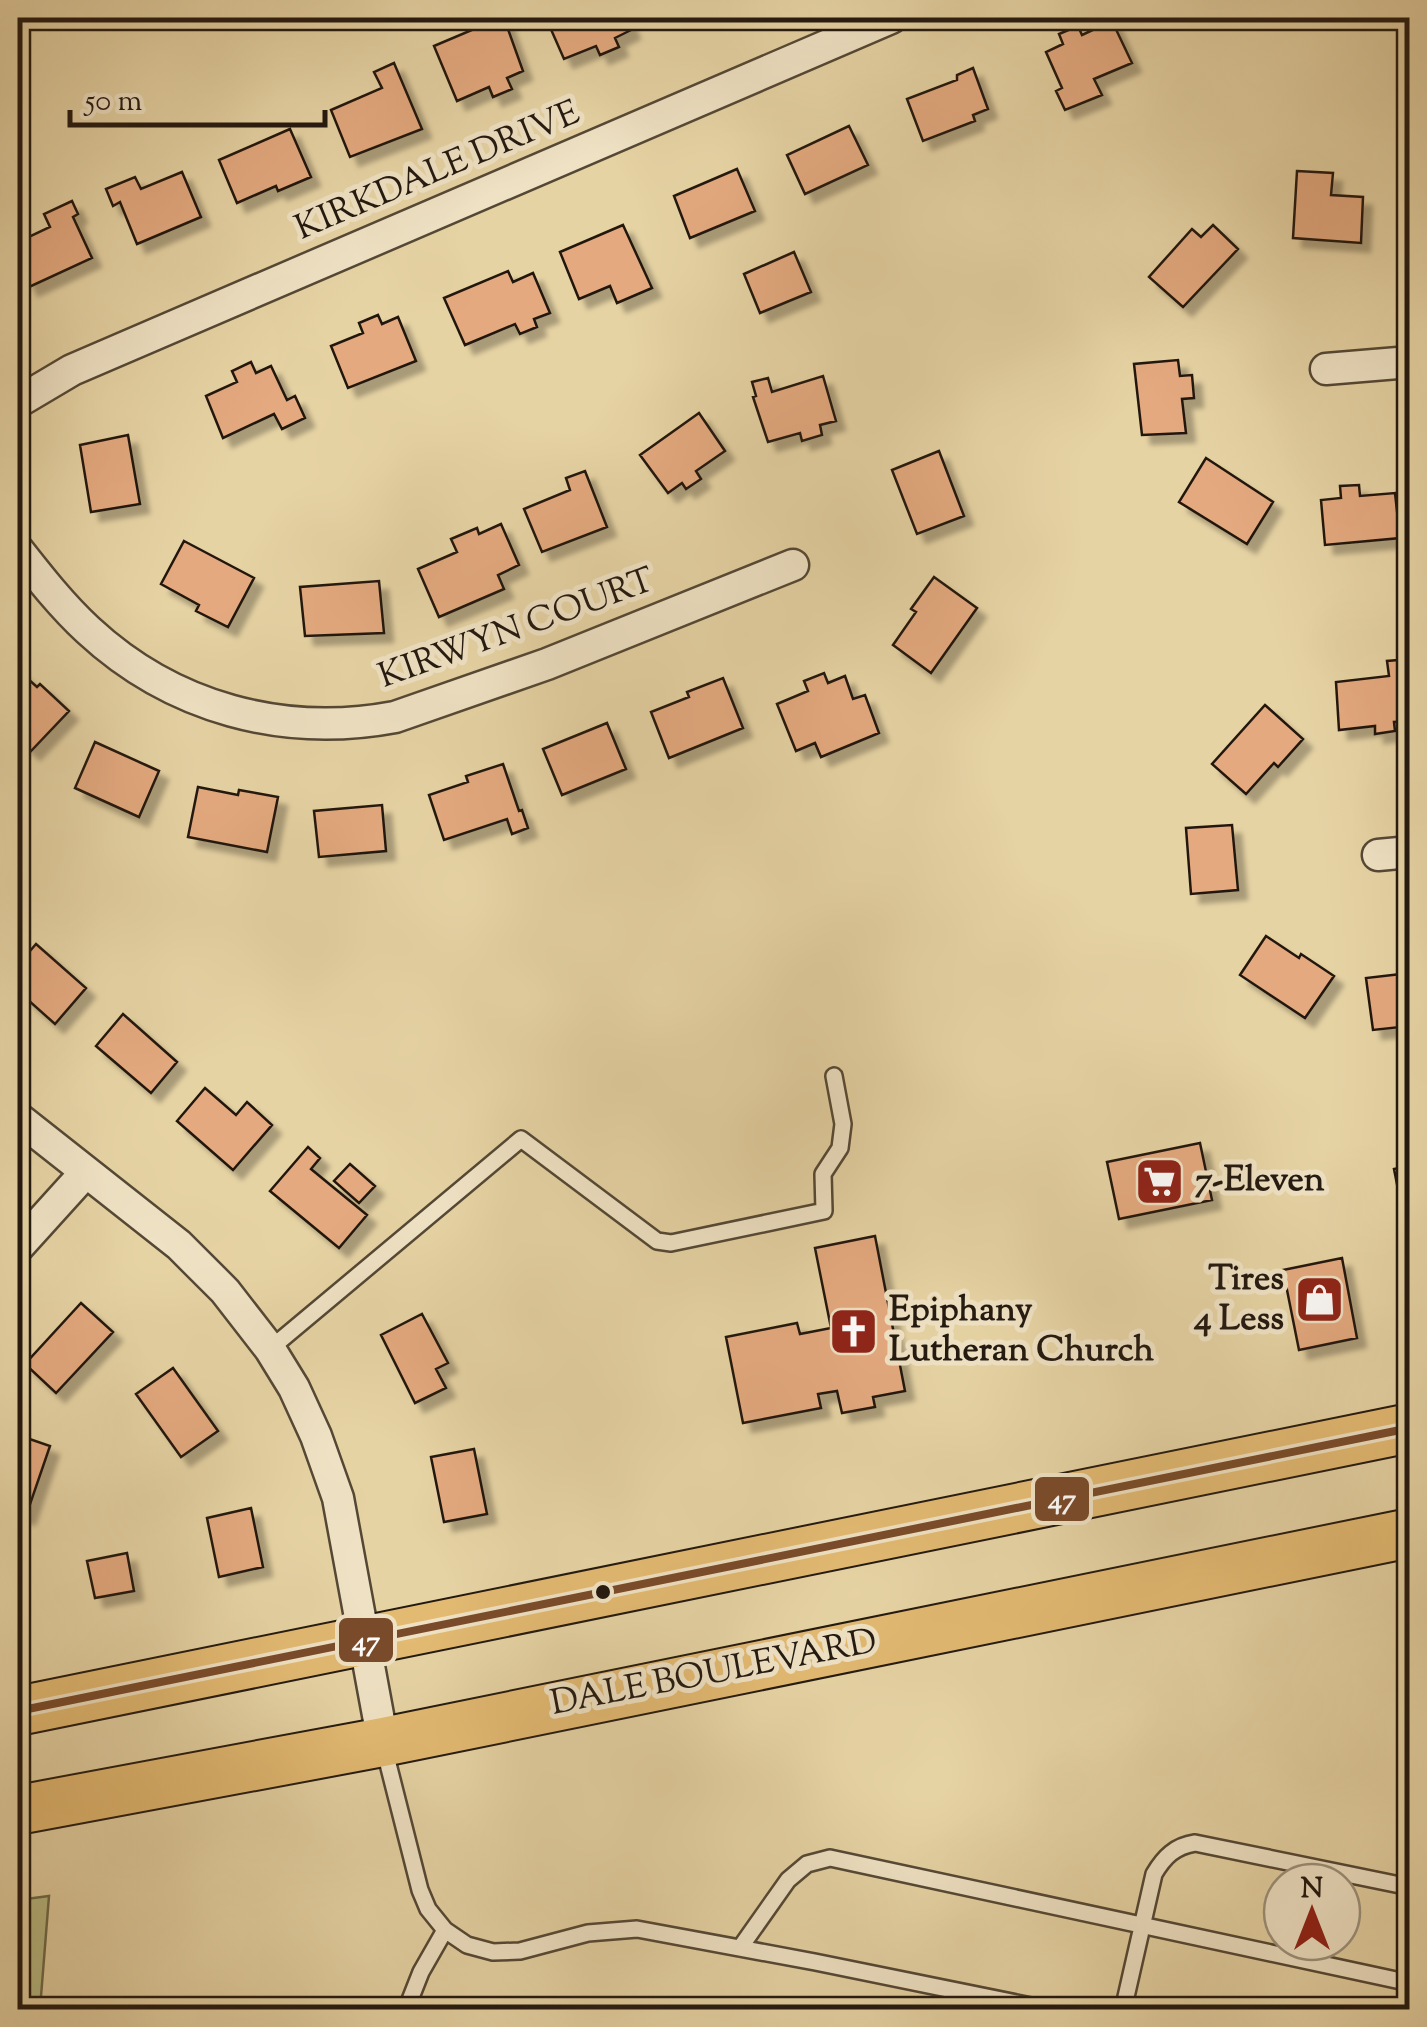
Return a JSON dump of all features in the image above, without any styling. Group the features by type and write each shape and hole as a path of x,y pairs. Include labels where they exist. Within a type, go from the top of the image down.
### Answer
{"main road":[{"path":"18,1711 1410,1428"},
{"name":"DALE BOULEVARD","path":"18,1810 383,1742 1410,1533"}],"street":[{"name":"KIRKDALE DRIVE","path":"18,402 90,362 891,18"},
{"path":"1326,369 1410,362"},
{"name":"KIRWYN COURT","path":"18,550 89,631 134,666 183,694 214,706 266,719 320,724 395,717 546,664 793,565"},
{"path":"1378,854 1410,852"},
{"path":"18,1118 179,1245 226,1291 294,1388 338,1498 383,1742"},
{"path":"18,1247 86,1173"}],"lane":[{"path":"270,1349 521,1139 657,1241 671,1243 824,1211 823,1174 840,1148 843,1124 834,1076"},
{"path":"383,1742 428,1910 445,1930 468,1945 493,1952 520,1951 588,1933 637,1929 1051,2010"},
{"path":"1123,2010 1154,1874 1164,1857 1183,1845 1195,1842 1410,1890"},
{"path":"740,1948 788,1880 807,1864 830,1858 1410,1982"},
{"path":"406,2010 421,1972 445,1930"}],"green space":[{"path":"49,1896 40,2009 18,2009 18,1900"}],"building":[{"path":"504,18 523,71 507,78 512,89 493,97 489,87 457,101 434,46"},
{"path":"546,18 626,18 631,30 615,38 619,47 600,55 596,46 564,59"},
{"path":"1112,21 1132,63 1094,79 1102,95 1065,110 1056,91 1062,88 1046,52 1063,44 1059,34 1078,26 1082,35"},
{"path":"394,63 422,129 350,157 331,110 382,88 374,72"},
{"path":"973,68 988,109 973,115 975,121 923,141 907,99 957,80 957,75"},
{"path":"849,126 868,165 805,194 787,155"},
{"path":"290,129 311,177 278,191 276,186 237,203 219,160"},
{"path":"737,169 755,211 690,238 674,196"},
{"path":"1297,171 1333,173 1331,195 1363,197 1361,243 1293,238"},
{"path":"182,172 201,217 137,244 120,202 113,206 106,189 135,177 141,189"},
{"path":"72,201 78,214 73,217 92,258 29,287 18,263 18,242 50,227 44,214"},
{"path":"623,225 652,288 617,303 610,286 579,299 560,252"},
{"path":"1213,225 1238,249 1183,307 1149,277 1192,229 1201,237"},
{"path":"794,252 811,292 760,313 744,274"},
{"path":"508,271 513,282 533,273 550,313 534,319 537,327 520,334 515,324 465,345 444,298"},
{"path":"378,315 382,324 398,317 416,361 348,388 331,346 363,333 359,323"},
{"path":"1178,360 1180,376 1192,375 1194,398 1182,399 1186,433 1142,435 1134,364"},
{"path":"251,362 256,373 271,366 287,400 295,396 305,418 282,429 274,414 223,438 206,396 237,382 232,371"},
{"path":"823,376 836,421 820,425 822,435 802,441 800,433 768,442 752,382 768,378 772,392"},
{"path":"699,413 725,451 696,471 701,479 686,489 682,483 668,493 640,455"},
{"path":"128,435 140,504 91,512 80,445"},
{"path":"939,451 964,516 917,534 892,470"},
{"path":"1206,458 1273,502 1247,544 1179,502"},
{"path":"585,471 607,527 542,552 524,509 570,490 566,478"},
{"path":"1359,485 1360,496 1395,493 1400,538 1325,545 1321,500 1341,498 1340,486"},
{"path":"501,524 519,565 498,575 504,589 439,617 418,569 457,552 451,539 477,528 479,534"},
{"path":"184,541 254,578 228,627 196,611 199,605 161,584"},
{"path":"934,577 977,608 931,673 893,645 916,612 911,609"},
{"path":"379,581 384,633 305,636 300,587"},
{"path":"1410,659 1410,721 1394,722 1395,731 1375,734 1375,726 1339,730 1336,682 1389,676 1387,661"},
{"path":"18,670 69,711 31,751 18,739"},
{"path":"824,673 828,683 845,676 853,699 865,695 879,733 821,757 815,743 796,751 777,704 808,691 804,681"},
{"path":"723,678 743,728 669,758 651,712"},
{"path":"1265,705 1303,739 1246,794 1212,764"},
{"path":"607,723 626,769 562,795 543,749"},
{"path":"95,742 159,771 139,817 75,788"},
{"path":"503,764 528,828 512,834 507,819 444,840 429,795 468,782 466,776"},
{"path":"198,787 278,797 267,852 188,837"},
{"path":"382,805 386,851 319,857 314,811"},
{"path":"1232,825 1238,890 1191,894 1186,828"},
{"path":"1266,936 1334,976 1305,1018 1240,975"},
{"path":"36,944 86,988 55,1024 18,991 18,965"},
{"path":"1410,973 1410,1026 1373,1030 1366,978"},
{"path":"123,1014 177,1062 151,1093 96,1046"},
{"path":"205,1088 236,1115 247,1102 272,1125 233,1170 177,1121"},
{"name":"7-Eleven","path":"1200,1143 1212,1200 1119,1219 1107,1162"},
{"path":"308,1147 320,1158 311,1169 367,1215 339,1248 270,1191"},
{"path":"350,1164 375,1186 359,1203 334,1181"},
{"path":"1410,1166 1410,1235 1407,1235 1394,1169"},
{"name":"Epiphany Lutheran Church","path":"875,1236 905,1391 873,1397 875,1407 842,1413 837,1391 818,1394 821,1408 743,1423 726,1337 797,1323 800,1334 831,1328 815,1248"},
{"name":"Tires 4 Less","path":"1342,1258 1357,1338 1299,1350 1283,1270"},
{"path":"81,1303 113,1332 56,1393 25,1364"},
{"path":"422,1314 448,1363 436,1369 446,1388 415,1403 381,1335"},
{"path":"173,1368 218,1431 181,1457 136,1394"},
{"path":"18,1435 50,1446 26,1516 18,1513"},
{"path":"474,1449 487,1514 444,1522 431,1457"},
{"path":"251,1508 263,1567 219,1577 207,1518"},
{"path":"127,1553 134,1591 95,1598 87,1561"},
{"path":"645,1999 690,2010 643,2010"}],"transit line":[{"name":"47","path":"18,1711 1410,1428"}],"place":[{"name":"7-Eleven","path":"1160,1181"},
{"name":"Tires 4 Less","path":"1319,1300"},
{"name":"Epiphany Lutheran Church","path":"854,1331"}]}
